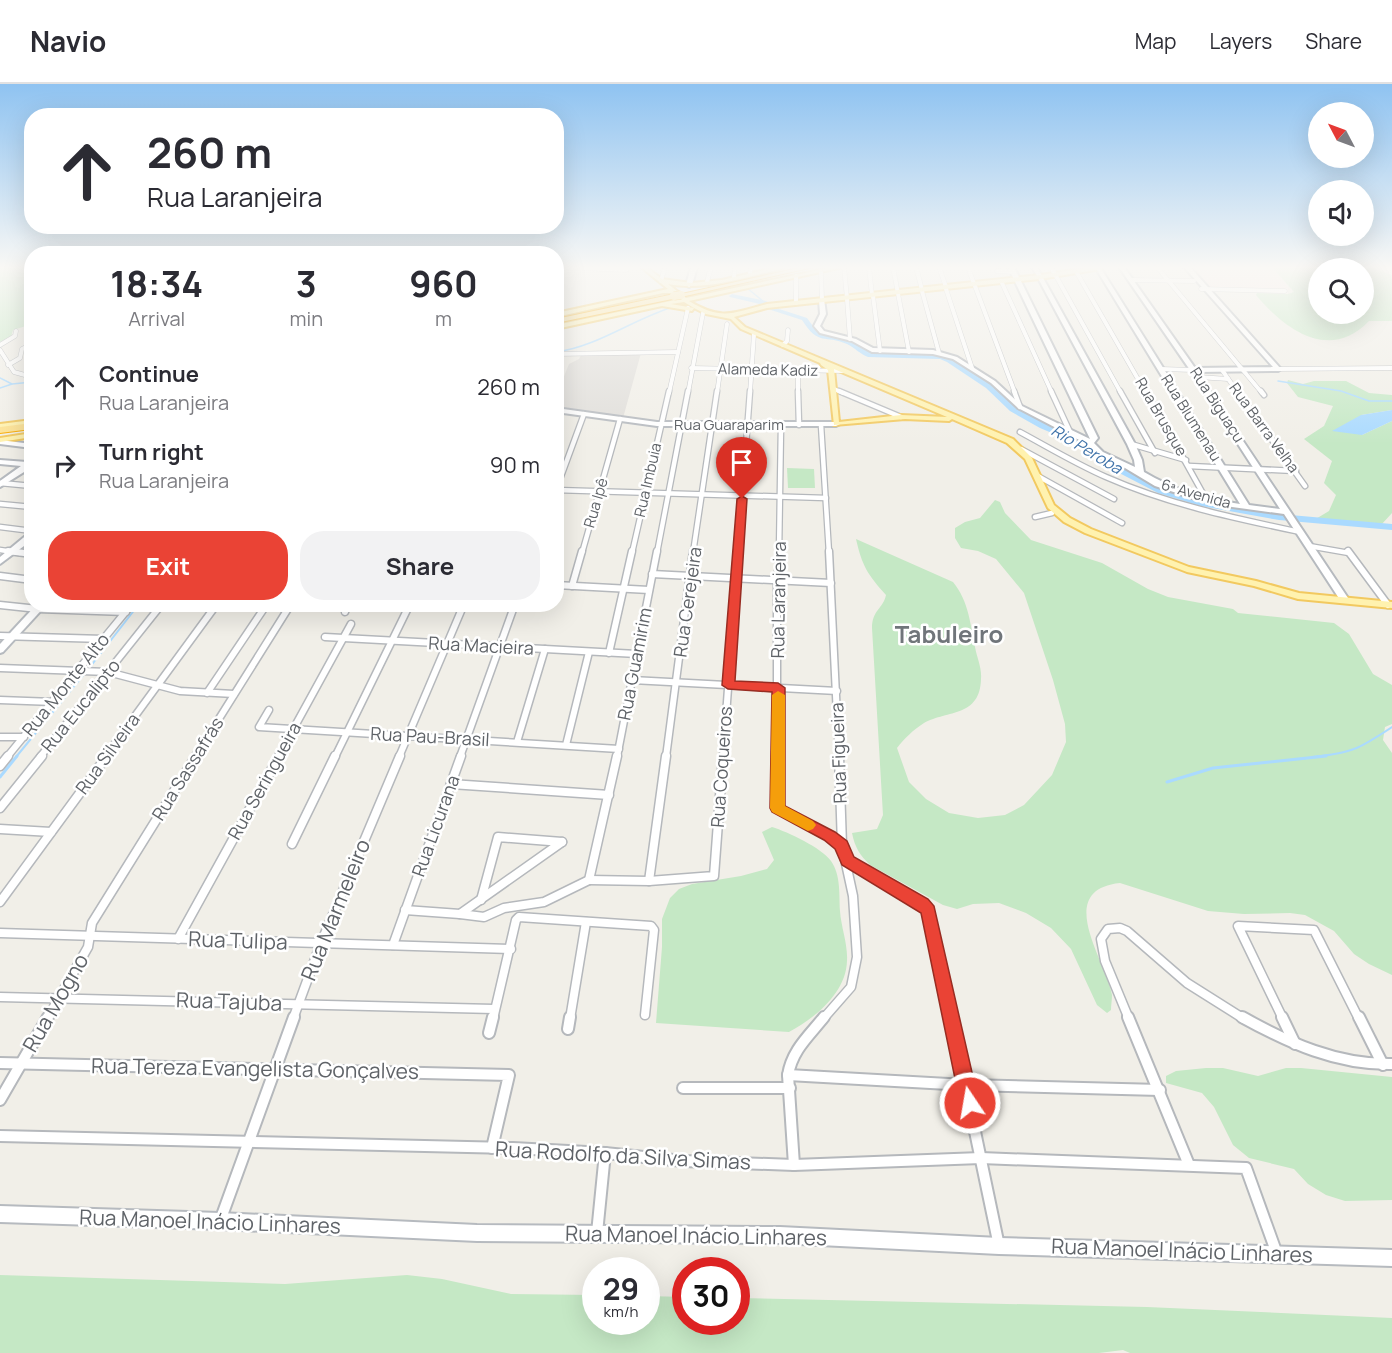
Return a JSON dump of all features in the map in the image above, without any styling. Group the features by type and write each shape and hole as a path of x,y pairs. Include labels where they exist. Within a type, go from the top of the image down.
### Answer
{"highway":[{"path":"0,429 24,426"}],"main road":[{"path":"737,326 828,366 831,370 836,424"},
{"path":"740,326 931,410 995,434 1021,449 1051,506 1076,525 1165,562 1216,580"},
{"name":"Rua Guaraparim","path":"901,417 931,410"},
{"name":"Rua Guaraparim","path":"836,424 901,417 942,417 971,426 1016,449 1027,465 1040,500 1052,513"},
{"path":"0,441 24,436"},
{"path":"1052,513 1086,533 1185,573 1298,596 1390,605"}],"street":[{"name":"Rua Imbuia","path":"609,653 684,326"},
{"name":"Rua Guamirim","path":"589,880 619,749 700,326"},
{"name":"Rua Cerejeira","path":"649,881 724,326"},
{"name":"6ª Avenida","path":"819,326 826,333 850,339 865,348 880,351 939,353 954,358 993,382 1020,407 1091,443 1100,454 1165,486 1206,499 1290,517"},
{"path":"849,326 850,339"},
{"path":"876,326 880,351"},
{"path":"904,326 909,352"},
{"path":"932,326 939,353"},
{"path":"958,326 972,368"},
{"path":"990,326 1020,407"},
{"path":"1022,326 1070,432"},
{"path":"1040,326 1094,438 1091,443"},
{"path":"1066,326 1131,444 1138,460 1140,474"},
{"path":"1084,326 1155,453"},
{"name":"Rua Brusque","path":"1109,326 1189,465 1206,499"},
{"name":"Rua Blumenau","path":"1135,326 1247,508"},
{"name":"Rua Biguaçu","path":"1163,326 1345,601"},
{"path":"1207,326 1264,395"},
{"path":"1237,326 1274,369"},
{"path":"783,345 788,338 788,330"},
{"path":"16,331 15,336 0,348 8,365 16,374 24,376"},
{"name":"Rua Coqueiros","path":"649,881 714,876 754,334"},
{"path":"8,365 20,358 24,348"},
{"path":"564,354 678,352"},
{"name":"Alameda Kadiz","path":"691,368 798,372 844,371"},
{"path":"1161,369 1392,368"},
{"name":"Rua Barra Velha","path":"1222,370 1305,486"},
{"path":"798,372 799,425"},
{"path":"1198,377 1228,379"},
{"path":"832,388 901,417"},
{"path":"1008,397 1017,397"},
{"name":"Rua Guaraparim","path":"564,411 680,425 836,424"},
{"path":"564,468 584,414"},
{"name":"Rua Ipê","path":"572,586 620,419"},
{"name":"Rua Laranjeira","path":"781,425 780,546 777,581 777,808 830,836 842,845"},
{"name":"Rua Figueira","path":"794,1165 788,1075 790,1062 796,1050 844,997 855,978 858,953 847,861 842,845 837,691 821,425"},
{"path":"1020,432 1112,480 1189,508 1300,532"},
{"path":"0,441 24,445"},
{"path":"1131,444 1155,453 1186,460"},
{"path":"1021,449 1114,499"},
{"path":"1049,464 1067,457"},
{"path":"0,462 24,464"},
{"path":"1189,465 1296,471"},
{"path":"1,484 24,468"},
{"path":"1036,475 1122,523"},
{"path":"1,484 24,485"},
{"path":"564,490 826,498"},
{"path":"0,504 24,506"},
{"path":"1035,518 1052,513"},
{"path":"0,527 24,532"},
{"path":"0,561 24,540"},
{"path":"1310,546 1348,551 1390,605"},
{"path":"0,550 24,553"},
{"path":"652,574 831,583"},
{"path":"0,576 24,579"},
{"path":"564,586 650,590"},
{"path":"0,605 24,606"},
{"path":"0,650 35,612"},
{"name":"Rua Monte Alto","path":"0,766 126,612"},
{"name":"Rua Eucalipto","path":"0,808 156,612"},
{"name":"Rua Silveira","path":"0,902 211,612"},
{"path":"207,693 262,612"},
{"name":"Rua Sassafrás","path":"90,936 92,923 286,612"},
{"path":"292,844 406,612"},
{"name":"Rua Marmeleiro","path":"220,1221 321,943 461,612"},
{"name":"Rua Licurana","path":"393,945 512,612"},
{"name":"Rua Seringueira","path":"178,939 351,624"},
{"path":"0,636 104,639"},
{"name":"Rua Macieira","path":"325,637 637,654"},
{"path":"517,742 545,649"},
{"path":"566,745 589,652"},
{"path":"0,668 108,672 180,691 234,694"},
{"path":"632,680 837,691"},
{"path":"0,700 54,702"},
{"name":"Rua Pau-Brasil","path":"269,710 259,727 619,749"},
{"path":"0,737 24,738"},
{"path":"450,784 609,795"},
{"path":"0,829 51,832"},
{"path":"460,914 481,900 562,842 498,837 481,900"},
{"path":"847,861 922,904 928,910 999,1246"},
{"path":"405,910 484,917 513,905 544,902 589,880 649,881"},
{"path":"489,1033 511,949 516,920 519,917 653,928 645,1015"},
{"path":"568,1029 586,922"},
{"path":"1295,1044 1238,926 1314,930 1387,1065"},
{"path":"1189,1165 1102,951 1101,939 1111,928 1127,931 1196,990 1252,1023 1295,1044 1348,1061 1387,1065"},
{"name":"Rua Tulipa","path":"0,933 511,949"},
{"name":"Rua Mogno","path":"0,1100 88,947 90,936"},
{"name":"Rua Tajuba","path":"0,997 494,1009"},
{"name":"Rua Tereza Evangelista Gonçalves","path":"0,1063 509,1075 492,1148"},
{"path":"788,1075 966,1085 1160,1090"},
{"path":"683,1088 790,1088"},
{"name":"Rua Rodolfo da Silva Simas","path":"0,1136 492,1148 605,1153 683,1161 794,1165 981,1158 1246,1168 1277,1254"},
{"path":"597,1233 605,1153"},
{"name":"Rua Manoel Inácio Linhares","path":"0,1214 477,1233 780,1235 999,1246 1392,1258"}],"shaded area":[{"path":"641,353 623,418 564,409 564,376 569,364 579,359 581,355"}],"green space":[{"path":"0,326 24,326 13,330 11,337 0,342"},
{"path":"1290,326 1362,326 1354,333 1339,339 1324,340 1309,336"},
{"path":"1288,380 1303,384 1314,381 1346,381 1369,393 1392,395 1392,410 1361,415 1362,435 1392,421 1392,513 1381,525 1314,520 1329,511 1336,495 1324,483 1332,461 1304,439 1324,426 1333,406 1298,397 1287,383"},
{"path":"787,468 814,469 815,488 788,488"},
{"path":"995,500 1000,502 1005,513 1031,540 1102,563 1148,589 1168,597 1233,609 1238,613 1334,623 1349,634 1373,674 1392,685 1392,724 1385,727 1383,740 1392,753 1392,975 1354,954 1334,931 1305,915 1208,911 1120,883 1100,888 1090,899 1086,913 1094,946 1112,995 1111,1010 1107,1013 1097,1005 1071,949 1051,928 1026,913 999,903 973,904 957,909 943,905 870,865 863,858 856,847 852,833 877,829 883,815 872,622 886,595 866,570 856,539 953,582 968,613 981,675 975,700 961,710 924,723 909,734 897,748 909,782 926,799 949,813 978,818 1005,815 1024,805 1052,775 1066,742 1065,724 1053,680 1024,593 996,559 978,551 961,548 955,538 955,528 965,522 980,518"},
{"path":"772,827 813,846 827,856 834,867 838,879 847,955 841,984 819,1012 789,1032 656,1023 662,919 670,898 679,889 692,884 767,869 774,860 762,832"},
{"path":"1223,1068 1258,1076 1286,1068 1301,1068 1392,1077 1392,1200 1345,1201 1326,1195 1308,1184 1294,1169 1249,1158 1233,1145 1214,1107 1202,1093 1166,1083 1166,1076 1176,1071"},
{"path":"0,1275 285,1284 407,1275 442,1279 511,1294 582,1295 582,1335 660,1335 660,1296 672,1297 672,1335 750,1335 750,1298 1147,1307 1392,1318 1392,1353 1130,1353 1123,1350 1099,1353 0,1353"}],"water":[{"path":"1392,410 1392,421 1362,435 1332,431 1361,415"}],"waterway":[{"name":"Rio Peroba","path":"564,350 585,345 628,326"},
{"name":"Rio Peroba","path":"809,326 818,335 850,343 862,352 871,355 940,357 950,360 989,386 1013,409 1043,426 1081,442 1099,459 1161,491 1201,503 1279,517 1392,527"},
{"name":"Rio Peroba","path":"0,378 12,384"},
{"path":"1278,381 1341,391 1369,401 1392,401"},
{"name":"Rio Peroba","path":"12,384 24,383"},
{"path":"0,388 12,384"},
{"path":"90,667 133,612"},
{"path":"16,757 84,674"},
{"path":"1312,757 1355,749 1392,727"},
{"path":"0,777 17,756"},
{"path":"1167,782 1213,768 1326,756"}],"slow traffic":[{"path":"778,695 777,808 808,825"}],"district":[{"name":"Tabuleiro","path":"949,635"}],"route":[{"path":"742,499 728,685 778,688 777,808 830,836 842,845 847,861 922,904 928,910 970,1103"}]}
